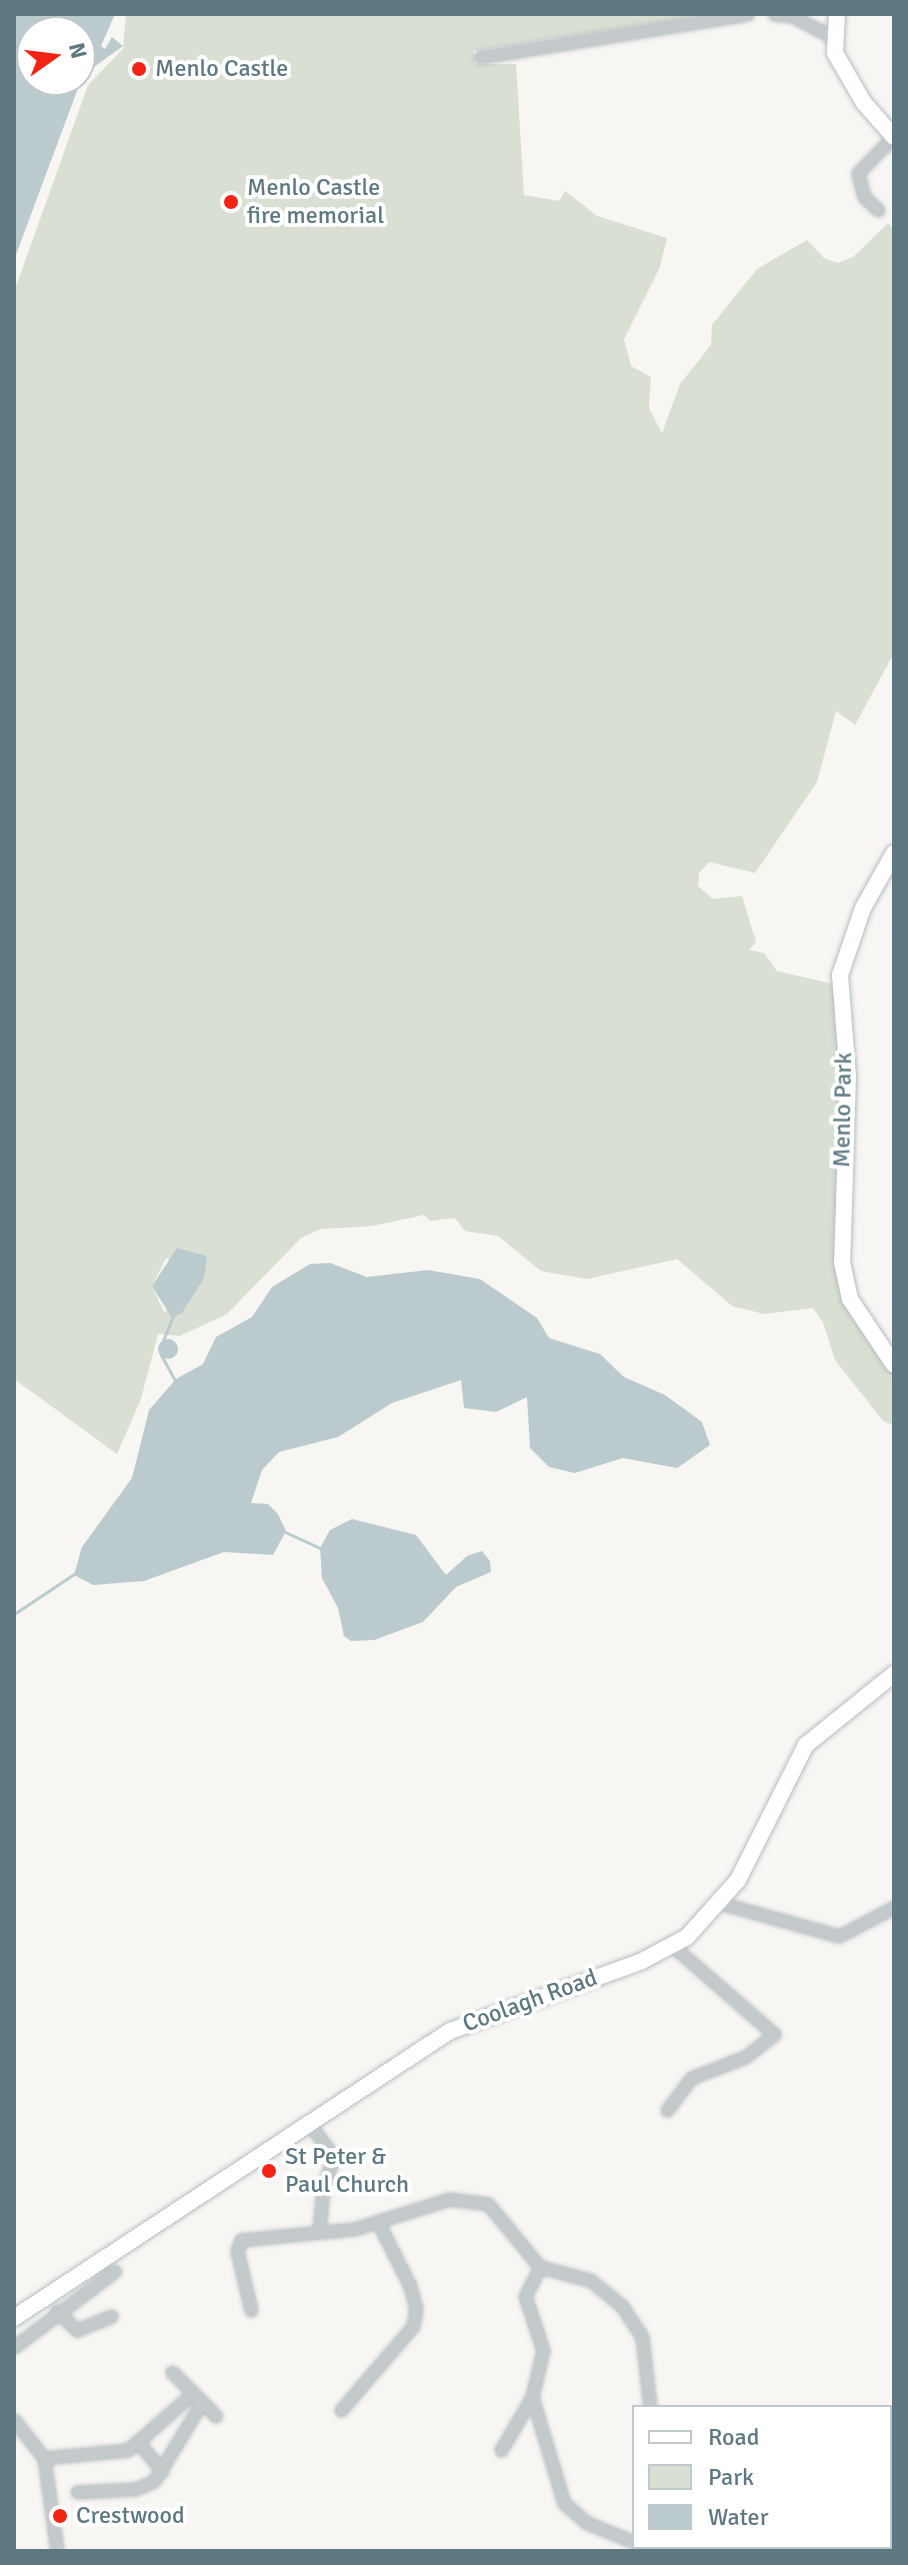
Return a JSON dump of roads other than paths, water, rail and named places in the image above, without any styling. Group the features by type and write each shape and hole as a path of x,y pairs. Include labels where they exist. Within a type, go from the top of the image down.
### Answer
{"street":[{"path":"480,57 748,14"},
{"path":"774,14 792,15 832,37"},
{"path":"837,14 832,37 851,86 894,137 858,173 864,197 878,210"},
{"name":"Menlo Park","path":"894,853 863,908 840,975 848,1076 842,1262 850,1299 894,1365"},
{"name":"Coolagh Road","path":"14,2318 450,2031 674,1947 720,1903 757,1847 806,1745 894,1674"},
{"path":"720,1903 839,1936 894,1907"},
{"path":"667,2110 691,2078 745,2057 774,2034 674,1947"},
{"path":"308,2122 334,2157 323,2188 319,2232"},
{"path":"251,2310 237,2243 378,2222 449,2199 488,2204 540,2267 590,2280 622,2306 642,2337 650,2405"},
{"path":"341,2410 413,2326 410,2286 378,2222"},
{"path":"501,2450 532,2397 543,2350 525,2296 540,2267"},
{"path":"14,2347 57,2311 115,2271"},
{"path":"57,2311 77,2330 111,2316"},
{"path":"172,2372 216,2416"},
{"path":"532,2397 564,2503 587,2523 632,2541"},
{"path":"44,2458 113,2452 140,2444 198,2398"},
{"path":"77,2492 135,2489 154,2481 198,2398"},
{"path":"14,2420 44,2458 57,2551"},
{"path":"140,2444 162,2471"}],"water":[{"path":"14,14 115,14 101,46 105,49 112,37 123,46 96,66 96,16 16,16 16,96 75,96 14,260"},
{"path":"177,1248 207,1256 204,1278 182,1313 172,1318 152,1286"},
{"path":"330,1263 367,1277 428,1270 480,1279 537,1318 549,1338 600,1354 624,1377 665,1395 702,1422 710,1445 677,1468 623,1458 575,1473 549,1467 530,1448 527,1397 496,1412 464,1408 461,1380 392,1403 338,1437 279,1452 262,1470 251,1503 268,1504 278,1514 286,1531 273,1555 224,1552 144,1581 93,1585 74,1575 82,1547 132,1478 149,1410 176,1379 203,1364 216,1337 252,1317 272,1287 310,1264"},
{"path":"164,1339 172,1339 178,1349 172,1359 164,1359 158,1353 158,1345"},
{"path":"352,1519 416,1535 446,1575 467,1556 482,1551 490,1561 491,1572 456,1587 423,1622 374,1640 351,1641 344,1636 338,1608 322,1578 320,1548 330,1530"}],"waterway":[{"path":"162,1343 172,1318"},
{"path":"161,1355 176,1382"},
{"path":"283,1531 320,1548"},
{"path":"14,1614 74,1574"}],"place":[{"name":"Menlo Castle","path":"139,69"},
{"name":"Menlo Castle fire memorial","path":"231,202"},
{"name":"St Peter & Paul Church","path":"269,2171"},
{"name":"Crestwood","path":"60,2516"}]}
